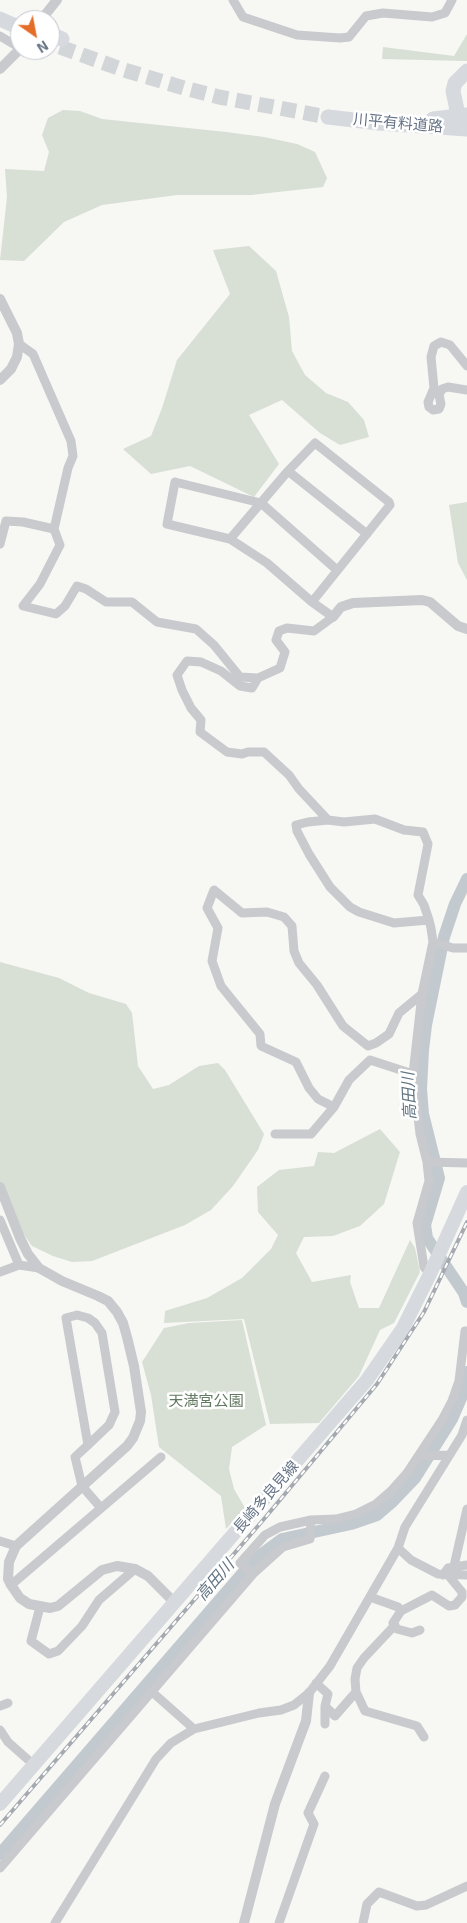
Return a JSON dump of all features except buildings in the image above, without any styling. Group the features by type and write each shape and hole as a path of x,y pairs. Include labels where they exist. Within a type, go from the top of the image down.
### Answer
{"highway":[{"path":"465,126 453,90 455,83 467,71"},
{"name":"川平有料道路","path":"329,113 417,121 465,126 379,123 329,113"}],"main road":[{"name":"長崎多良見線","path":"0,1804 366,1380 403,1328 432,1270 467,1192"}],"street":[{"path":"232,0 243,17 297,35 340,38 349,37 366,16 384,13 432,17 445,13 452,0"},
{"path":"0,69 10,59"},
{"path":"0,299 18,333 19,344 17,357 11,369 0,380"},
{"path":"467,366 450,345 441,342 434,346 431,357 434,388 428,402 429,407 433,410 439,409 442,389 448,387 467,390"},
{"path":"19,344 33,354 71,441 73,456 68,468 54,529 60,544 40,584 23,606 56,614 65,606 77,586 86,589 106,602 132,602 157,622 196,629 214,645 240,677 258,678 280,668 285,652 276,640 280,631 287,628 314,631 333,617 341,608 353,602 422,600 430,602 458,626 467,630"},
{"path":"230,539 288,471 316,443 390,504 312,602"},
{"path":"288,471 367,534"},
{"path":"333,617 312,602 267,563 230,539 167,524 175,482 261,503 337,570"},
{"path":"0,544 6,521 23,522 54,529"},
{"path":"258,678 252,688 240,686 221,671 201,662 187,661 177,675 191,708 201,720 200,732 227,752 242,754 264,752 289,775 299,789 328,820"},
{"path":"429,920 394,923 359,912 342,900 330,887 309,854 296,826 308,822 328,820 344,822 374,819 404,830 423,832 428,844 418,895 424,905 429,920 435,943 422,994 413,1074 420,1134 427,1162 429,1181 417,1223 424,1267 432,1270"},
{"path":"334,1107 318,1099 309,1088 296,1062 262,1046 260,1034 221,986 212,961 218,928 207,908 214,890 242,913 267,912 284,917 292,926 294,951 299,963 317,985 343,1026 368,1046 389,1034 399,1013 422,994"},
{"path":"435,943 453,948 467,948"},
{"path":"275,1134 311,1134 334,1107 349,1080 370,1060 413,1074"},
{"path":"427,1162 467,1163"},
{"path":"0,1187 20,1238 28,1254 39,1268 62,1281 108,1301 123,1323 134,1366 141,1412 140,1421 128,1446 16,1546 9,1562 8,1578 10,1585 20,1598 29,1604 50,1608 58,1606 102,1570 117,1566 135,1569 148,1576 174,1602"},
{"path":"1,1223 19,1266"},
{"path":"0,1272 19,1266 39,1268"},
{"path":"88,1445 66,1318 77,1315 88,1318 95,1323 102,1333 115,1412 109,1425 88,1445 75,1457 82,1486 101,1508"},
{"path":"253,1574 240,1562 264,1535 280,1527 311,1520 336,1519 356,1514 376,1504 407,1473 442,1420 454,1394 459,1381 466,1331"},
{"path":"55,1923 156,1759 171,1743 194,1729 259,1713 281,1710 294,1705 308,1693 330,1666 398,1548 405,1527 466,1426"},
{"path":"419,1456 449,1455"},
{"path":"10,1585 161,1457"},
{"path":"454,1566 467,1509"},
{"path":"0,1868 253,1574 283,1547 310,1539 311,1520"},
{"path":"0,1540 16,1546"},
{"path":"398,1548 410,1560 438,1574 467,1575"},
{"path":"446,1575 448,1568 467,1565"},
{"path":"40,1607 31,1642 49,1654 58,1651 82,1626 99,1600 135,1569"},
{"path":"424,1737 417,1726 365,1711 356,1692 355,1679 357,1668 394,1625 393,1623 401,1611 432,1595 449,1606 459,1603 465,1597 446,1575"},
{"path":"370,1596 401,1611"},
{"path":"394,1625 397,1629 405,1632 412,1633 420,1630"},
{"path":"316,1683 328,1694 324,1724"},
{"path":"151,1691 194,1729"},
{"path":"325,1706 334,1716 356,1692"},
{"path":"244,1923 276,1804 306,1721 308,1693"},
{"path":"0,1730 8,1742 34,1765"},
{"path":"279,1923 314,1824 308,1813 325,1776"},
{"path":"363,1923 367,1904 379,1892 417,1906 426,1905 467,1886"}],"green space":[{"path":"467,34 467,61 382,59 383,47 454,56"},
{"path":"63,110 80,111 102,119 226,132 297,144 315,152 327,178 323,187 251,195 177,195 102,205 64,222 24,261 0,260 7,197 5,169 44,171 49,152 42,135 48,118"},
{"path":"249,246 276,271 289,317 292,351 305,375 326,393 348,402 364,420 369,437 340,445 320,433 282,400 249,415 279,464 254,497 190,466 151,474 123,449 151,436 177,360 230,294 213,250"},
{"path":"467,502 467,580 458,563 449,505"},
{"path":"0,962 59,978 89,993 126,1004 132,1013 138,1066 153,1089 169,1085 199,1066 218,1063 225,1070 264,1134 258,1150 233,1186 211,1210 185,1225 92,1261 72,1262 32,1246 15,1222 0,1191"},
{"path":"380,1129 400,1152 384,1204 360,1226 333,1236 304,1237 296,1253 312,1282 351,1275 350,1282 359,1308 379,1308 410,1240 415,1248 420,1272 394,1323 380,1330 359,1376 319,1423 270,1424 244,1319 164,1323 165,1311 207,1298 242,1278 271,1249 278,1235 258,1212 257,1187 279,1170 314,1166 318,1152 334,1153"},
{"name":"天満宮公園","path":"242,1320 266,1425 232,1447 229,1469 234,1489 245,1508 226,1529 221,1496 159,1447 151,1395 142,1362 164,1328 189,1323"}],"waterway":[{"name":"高田川","path":"467,879 455,904 444,937 426,1025 421,1089 423,1114 439,1178 425,1225 427,1238 464,1293 467,1302"},
{"name":"高田川","path":"0,1854 255,1559 282,1539 351,1524 377,1515 391,1503 415,1478 452,1419 465,1389 467,1372"}],"tunnel":[{"path":"60,47 121,69 184,88 219,97 328,117"}],"railway":[{"path":"0,1825 264,1519 377,1384 424,1312 467,1222"}]}
